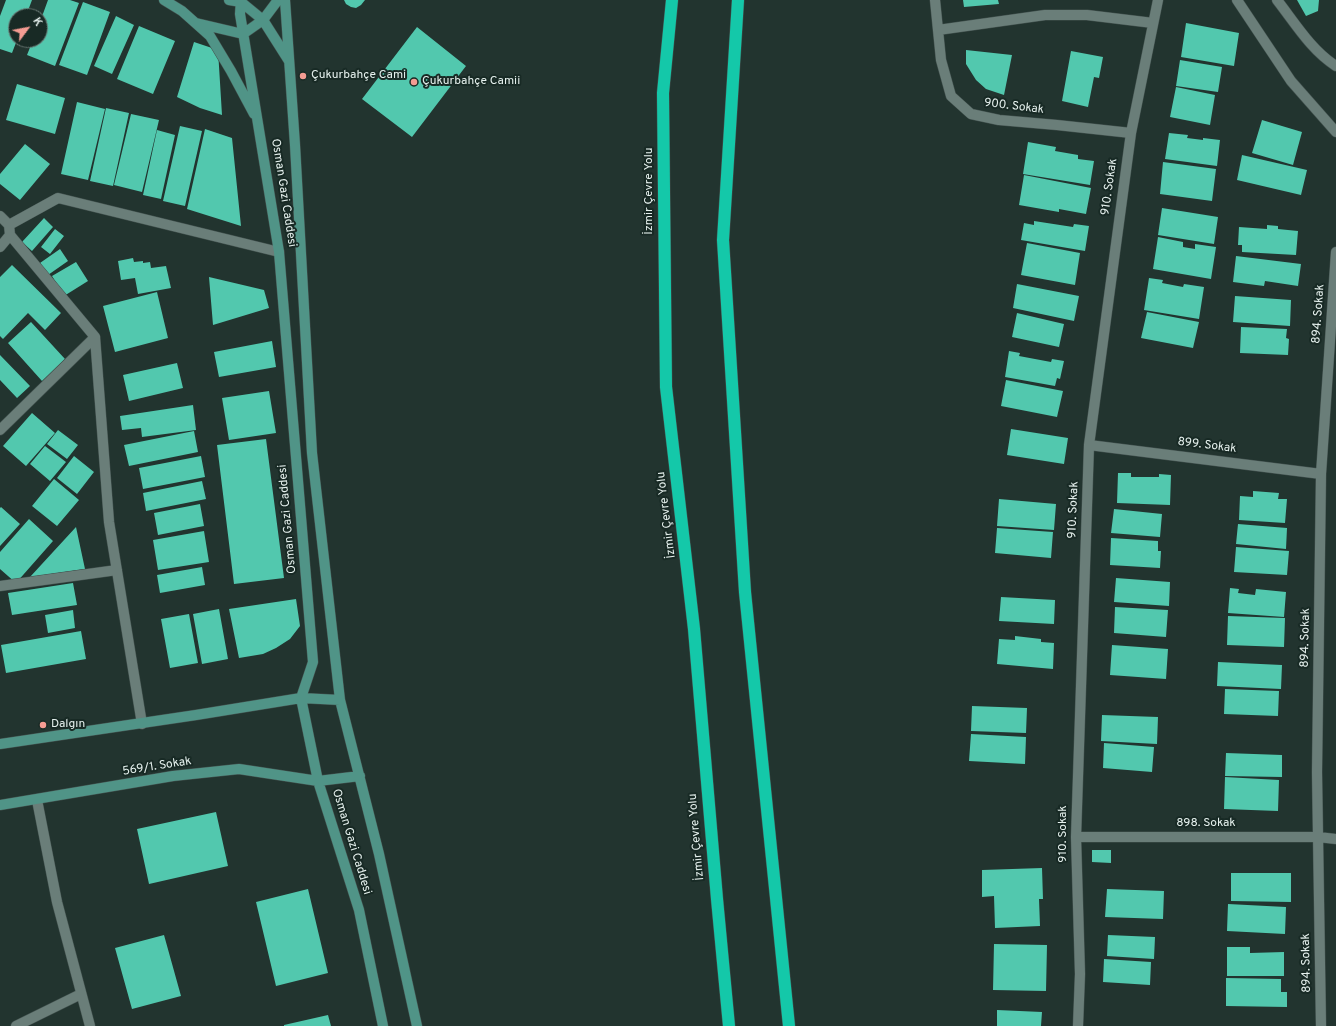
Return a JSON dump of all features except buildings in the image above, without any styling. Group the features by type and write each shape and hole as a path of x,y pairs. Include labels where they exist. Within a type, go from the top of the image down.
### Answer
{"highway":[{"name":"İzmir Çevre Yolu","path":"672,0 663,93 666,387 694,629 729,1026"},
{"path":"738,0 723,240 745,592 789,1026"}],"main road":[{"path":"164,0 182,11 210,36 231,71 258,122"},
{"path":"229,0 241,1 263,20 290,63"},
{"path":"196,23 243,34 263,20 278,0"},
{"name":"Osman Gazi Caddesi","path":"286,0 312,453 340,700 381,861 417,1026"},
{"name":"Osman Gazi Caddesi","path":"241,1 240,14 243,34 280,252 313,662 300,698 318,781 359,910 383,1026"},
{"path":"0,744 142,724 300,698 340,700"},
{"name":"569/1. Sokak","path":"0,806 173,776 239,769 318,781 360,776"}],"street":[{"name":"900. Sokak","path":"935,0 941,60 951,96 971,114 999,120 1131,133"},
{"name":"910. Sokak","path":"1078,1026 1080,974 1076,837 1089,445 1131,133 1158,0"},
{"path":"1237,0 1291,81 1336,132"},
{"path":"1277,0 1325,59 1336,66"},
{"path":"938,30 1045,15 1087,15 1153,24"},
{"path":"0,247 9,230 58,198 280,252"},
{"path":"0,216 9,230 95,337 109,522 142,724"},
{"name":"894. Sokak","path":"1321,1026 1317,772 1321,474 1336,252"},
{"path":"1,426 95,337"},
{"name":"899. Sokak","path":"1089,445 1321,474"},
{"path":"0,586 117,570"},
{"path":"37,800 57,902 90,1026"},
{"name":"898. Sokak","path":"1076,837 1318,837 1336,839"},
{"path":"16,1026 81,994"}],"place":[{"name":"Çukurbahçe Cami","path":"303,76"},
{"name":"Çukurbahçe Camii","path":"414,82"},
{"name":"Dalgın","path":"43,725"}]}
